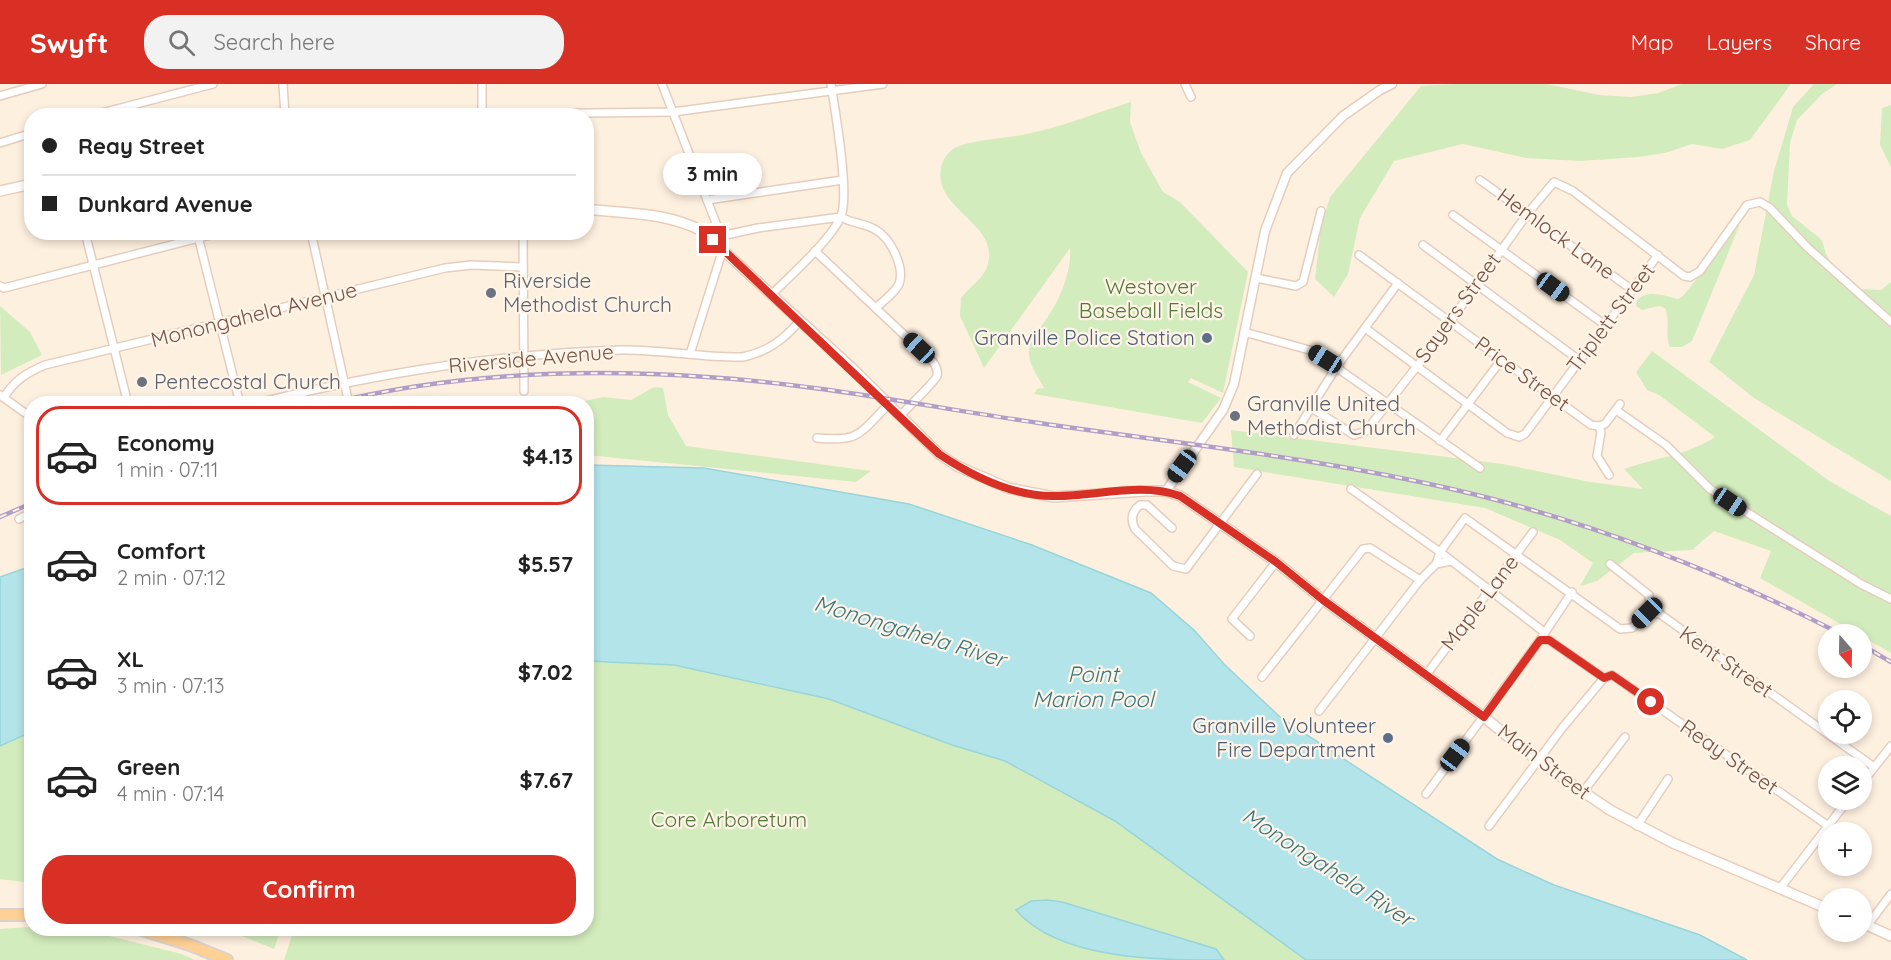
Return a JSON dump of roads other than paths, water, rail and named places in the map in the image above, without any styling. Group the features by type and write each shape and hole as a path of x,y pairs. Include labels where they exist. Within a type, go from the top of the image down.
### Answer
{"main road":[{"path":"0,191 24,186"},
{"path":"594,210 683,221 702,231 939,454 957,465 1008,488 1054,496 1166,491"},
{"name":"Main Street","path":"1166,491 1180,496 1276,562 1323,600 1583,792 1637,826 1818,904"},
{"path":"0,915 24,915"},
{"path":"1872,928 1891,936"},
{"path":"161,936 227,960"}],"street":[{"path":"0,96 42,84"},
{"path":"121,108 213,84"},
{"path":"283,84 284,108"},
{"path":"482,84 482,108"},
{"path":"662,84 721,236 723,249 690,354"},
{"path":"594,113 673,112 831,86 883,84"},
{"path":"1185,84 1191,97"},
{"path":"1166,491 1223,410 1234,384 1265,231 1287,173 1343,116 1392,84"},
{"path":"771,295 815,251 841,217 843,180 831,86"},
{"path":"0,143 24,136"},
{"path":"707,200 843,180"},
{"name":"Hemlock Lane","path":"1480,180 1631,290"},
{"name":"Sayers Street","path":"1310,407 1354,435 1361,435 1366,431 1450,321 1528,213 1554,182 1573,191 1658,255"},
{"path":"1658,255 1684,276 1696,276 1742,211 1752,202 1760,202 1770,208 1807,247 1891,322"},
{"path":"1256,278 1296,286 1303,282 1321,211"},
{"path":"1453,215 1605,325"},
{"path":"721,236 841,217 852,224 875,229 892,244 896,252 898,286 876,308"},
{"path":"87,240 126,396"},
{"path":"2,287 180,240"},
{"path":"199,240 238,396"},
{"path":"313,240 349,396"},
{"path":"524,240 524,391"},
{"path":"1423,246 1579,360"},
{"path":"815,251 937,368 937,377 932,384 900,416"},
{"name":"Price Street","path":"1359,255 1591,425 1599,426"},
{"name":"Triplett Street","path":"1468,404 1507,433 1519,437 1525,434 1658,255"},
{"name":"Monongahela Avenue","path":"2,396 27,373 45,365 458,266 522,267"},
{"path":"1294,435 1337,366 1398,283"},
{"name":"Riverside Avenue","path":"287,396 346,382 449,366 523,358 622,350 727,358 759,354 776,344 799,322"},
{"path":"1365,328 1468,404"},
{"path":"1244,332 1313,351 1480,468"},
{"path":"1440,441 1502,358"},
{"path":"2,396 24,412"},
{"path":"817,438 841,441 857,436 888,405"},
{"path":"1610,475 1597,456 1601,432 1599,426 1605,424 1618,407 1666,445 1710,489 1851,579 1891,599"},
{"path":"1138,491 1140,505 1132,515 1135,528 1173,566 1186,569 1257,474"},
{"path":"1351,489 1440,552 1544,632"},
{"path":"1140,505 1153,508 1172,528"},
{"path":"19,519 24,516"},
{"path":"1319,711 1420,580 1436,564 1440,552 1465,518 1572,592 1620,629 1632,628 1650,612 1649,595 1637,583 1610,564"},
{"name":"Maple Lane","path":"1426,675 1533,532"},
{"path":"1262,677 1363,549 1370,548 1420,580"},
{"path":"1436,564 1451,561"},
{"path":"1250,636 1232,618 1276,562"},
{"path":"1426,794 1540,640 1572,592"},
{"name":"Kent Street","path":"1650,612 1660,614 1874,767"},
{"name":"Reay Street","path":"1540,640 1549,640 1604,678 1612,675 1823,822"},
{"path":"1489,826 1604,678"},
{"path":"1583,792 1625,737"},
{"path":"1872,770 1891,746"},
{"path":"1637,826 1668,778"},
{"path":"1830,822 1840,810"},
{"path":"1780,887 1818,837"},
{"path":"1872,916 1891,894"}],"water":[{"name":"Point Marion Pool","path":"594,465 704,468 909,504 1032,545 1151,593 1194,630 1224,664 1281,718 1497,859 1554,885 1700,935 1747,960 1306,960 1115,821 1005,761 952,745 829,699 674,665 594,661"},
{"path":"24,568 24,735 0,746 0,577"},
{"path":"1031,901 1062,902 1216,949 1224,960 1141,957 1083,948 1057,939 1035,927 1016,910"}],"railway":[{"path":"364,396 420,386 516,376 612,373 707,377 790,385 1264,454 1430,484 1485,497 1577,524 1711,574 1821,624"},
{"path":"0,517 24,506"},
{"path":"1872,651 1891,662"}],"place":[{"name":"Riverside Methodist Church","path":"491,293"},
{"name":"Granville Police Station","path":"1207,338"},
{"name":"Pentecostal Church","path":"142,382"},
{"name":"Granville United Methodist Church","path":"1235,416"},
{"name":"Granville Volunteer Fire Department","path":"1388,738"}],"park label":[{"name":"Westover Baseball Fields","path":"1151,299"},
{"name":"Core Arboretum","path":"729,820"}],"water label":[{"name":"Monongahela River","path":"910,631"},
{"name":"Monongahela River","path":"1328,867"}]}
